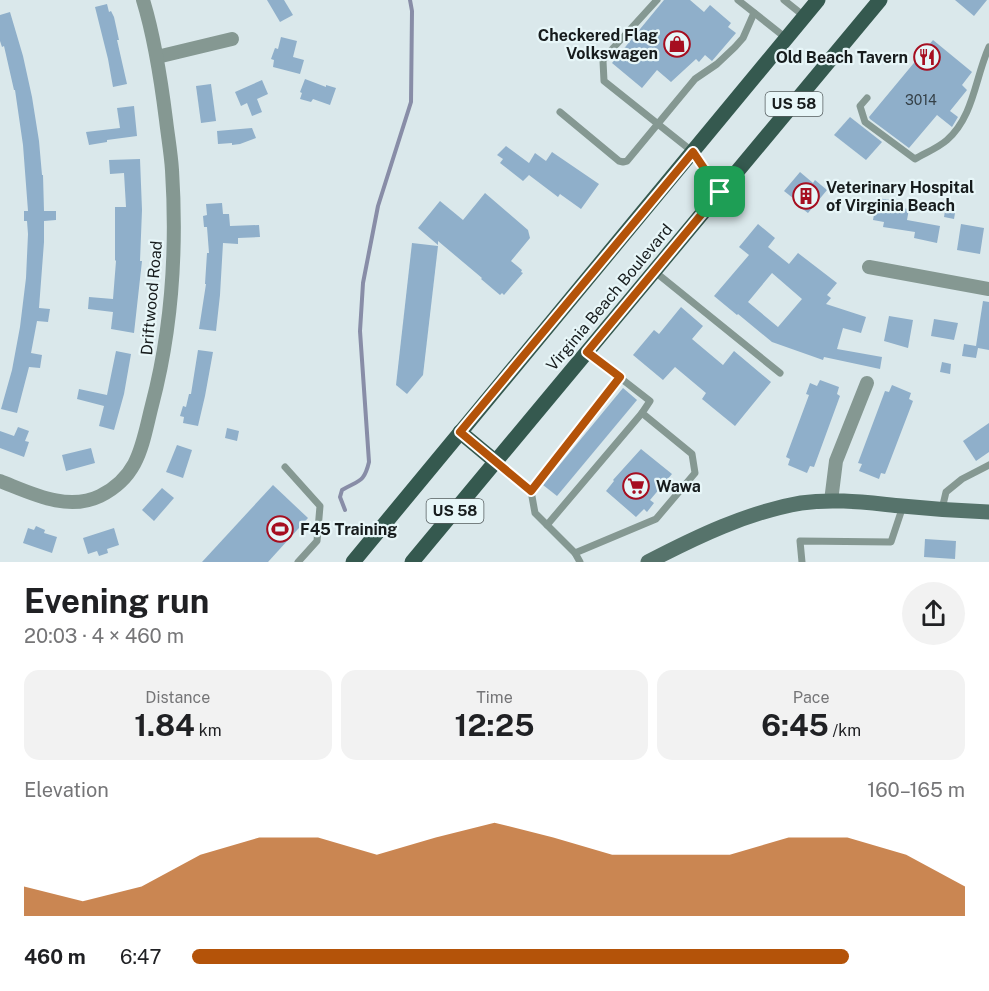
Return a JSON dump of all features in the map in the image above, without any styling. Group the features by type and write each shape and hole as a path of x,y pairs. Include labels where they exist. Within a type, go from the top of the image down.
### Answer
{"main road":[{"name":"Virginia Beach Boulevard","path":"353,562 818,0"},
{"name":"Virginia Beach Boulevard","path":"412,562 880,0"},
{"path":"460,432 496,462"}],"street":[{"name":"Driftwood Road","path":"0,481 52,500 74,502 88,500 100,496 119,483 131,471 139,455 161,369 167,332 172,285 173,230 172,169 162,84 143,0"},
{"path":"157,57 232,39"},
{"path":"869,267 989,289"},
{"path":"831,501 836,461 867,383"},
{"path":"648,562 735,522 803,503 831,501 989,513"}],"lane":[{"path":"657,0 603,61 604,81 693,152 720,192"},
{"path":"738,0 786,38"},
{"path":"784,0 804,16"},
{"path":"560,112 619,161 627,161 695,80 717,64 743,38 754,13"},
{"path":"867,98 860,106 865,122 915,159 947,140 965,119 989,47"},
{"path":"654,271 780,373"},
{"path":"547,525 650,401 587,352"},
{"path":"531,491 620,377"},
{"path":"575,553 656,519 695,473 692,454 642,412"},
{"path":"496,462 531,491 535,513 575,553 580,562"},
{"path":"942,509 946,492 962,479 989,465"},
{"path":"285,467 320,506 317,541 298,562"},
{"path":"802,562 800,541 891,542 903,506"}],"building":[{"path":"267,0 284,0 293,15 280,22"},
{"name":"Checkered Flag Volkswagen","path":"664,0 690,0 704,12 710,5 731,23 728,27 736,33 712,61 705,55 699,62 696,59 671,82 657,70 642,88 612,63"},
{"path":"955,0 987,0 974,16"},
{"path":"107,4 109,12 111,11 114,17 127,84 113,87 95,7"},
{"path":"10,12 32,97 43,175 44,211 56,211 56,220 44,221 39,308 50,309 48,322 37,321 31,353 42,355 40,368 29,367 17,413 1,409 12,370 20,327 28,234 27,221 24,221 24,211 28,211 23,145 15,90 4,46 2,47 0,41 0,15"},
{"path":"281,37 297,41 293,57 304,60 300,74 273,67 274,60 271,59 275,48 278,49"},
{"path":"933,40 972,72 962,85 967,90 950,111 958,117 952,127 937,115 909,148 869,117"},
{"path":"305,79 326,87 326,85 336,88 330,105 313,99 311,102 300,99"},
{"path":"262,80 268,94 257,99 262,112 252,116 247,103 241,106 235,92"},
{"path":"211,84 216,121 201,123 196,86"},
{"path":"134,106 137,136 89,145 86,132 120,128 117,108"},
{"path":"850,117 882,142 866,160 834,135"},
{"path":"252,128 256,138 240,144 218,144 217,131"},
{"path":"506,146 529,163 535,153 546,161 552,152 599,184 581,209 560,194 558,197 529,175 523,181 500,163 503,159 497,155"},
{"path":"140,159 142,210 140,261 142,261 134,333 111,329 113,312 88,309 89,297 113,299 116,261 115,207 126,207 124,173 110,174 109,160"},
{"name":"Veterinary Hospital of Virginia Beach","path":"800,172 813,183 815,180 827,190 808,213 784,191"},
{"path":"485,193 528,230 530,238 511,261 523,273 504,295 502,293 500,295 438,241 438,245 418,228 440,201 463,220"},
{"path":"877,198 897,201 896,207 909,209 907,220 940,226 937,243 914,238 915,232 883,227 884,222 873,220"},
{"path":"222,203 223,214 229,214 230,226 259,225 260,237 238,238 238,244 223,243 216,331 199,329 206,284 207,253 209,253 207,227 204,227 203,216 207,215 206,204"},
{"path":"946,205 956,207 954,219 944,217"},
{"path":"758,224 775,238 768,247 789,264 798,253 837,283 827,295 831,298 826,304 866,317 861,333 843,328 837,349 882,357 880,369 824,357 823,360 772,342 714,296 749,255 739,247","holes":["772,273 802,299 778,327 748,302"]},
{"path":"961,224 984,228 980,254 957,250"},
{"path":"412,243 438,246 423,375 407,394 396,385"},
{"path":"983,301 989,302 989,350 978,348 976,358 962,356 964,344 976,346"},
{"path":"681,307 703,326 692,339 723,365 734,351 771,382 735,426 702,399 706,393 675,367 663,380 633,355 654,330 659,334"},
{"path":"889,316 913,320 908,348 884,341"},
{"path":"934,319 958,323 954,340 931,336"},
{"path":"198,350 213,352 198,426 183,423 184,417 180,416 191,394"},
{"path":"116,351 131,354 124,394 114,430 99,426 104,406 77,399 79,389 107,395"},
{"path":"942,362 951,364 950,374 940,372"},
{"path":"820,380 839,387 837,394 840,396 814,467 810,466 807,473 788,465 790,459 786,457 809,395 806,394 810,383 817,386"},
{"path":"892,385 911,393 909,399 913,401 885,474 881,473 879,479 859,471 862,464 858,463 885,391 889,392"},
{"path":"623,388 637,400 557,496 543,485"},
{"path":"989,423 989,452 976,461 963,441"},
{"path":"18,427 29,431 25,441 29,442 24,457 0,448 0,431 14,436"},
{"path":"227,428 239,431 237,441 225,438"},
{"path":"177,445 192,450 183,478 166,472"},
{"path":"91,448 95,463 66,471 62,455"},
{"name":"Wawa","path":"641,449 672,474 650,500 654,503 647,512 644,509 636,517 606,491"},
{"path":"273,485 308,518 268,562 202,562"},
{"path":"162,488 174,498 154,521 142,510"},
{"path":"36,526 45,530 44,533 57,537 52,553 23,543 28,528 34,530"},
{"path":"114,528 119,545 107,549 108,553 99,556 97,551 88,554 83,538"},
{"path":"925,539 956,541 955,559 924,557"}],"waterway":[{"path":"345,510 340,497 342,490 363,477 369,462 360,331 363,283 378,206 411,102 412,11 410,0"}],"place":[{"name":"Checkered Flag Volkswagen","path":"677,44"},
{"name":"Old Beach Tavern","path":"927,57"},
{"name":"Veterinary Hospital of Virginia Beach","path":"806,196"},
{"name":"Wawa","path":"636,486"},
{"name":"F45 Training","path":"280,529"}],"route":[{"path":"693,152 720,192 587,352 620,377 531,491 460,432 693,152"}]}
